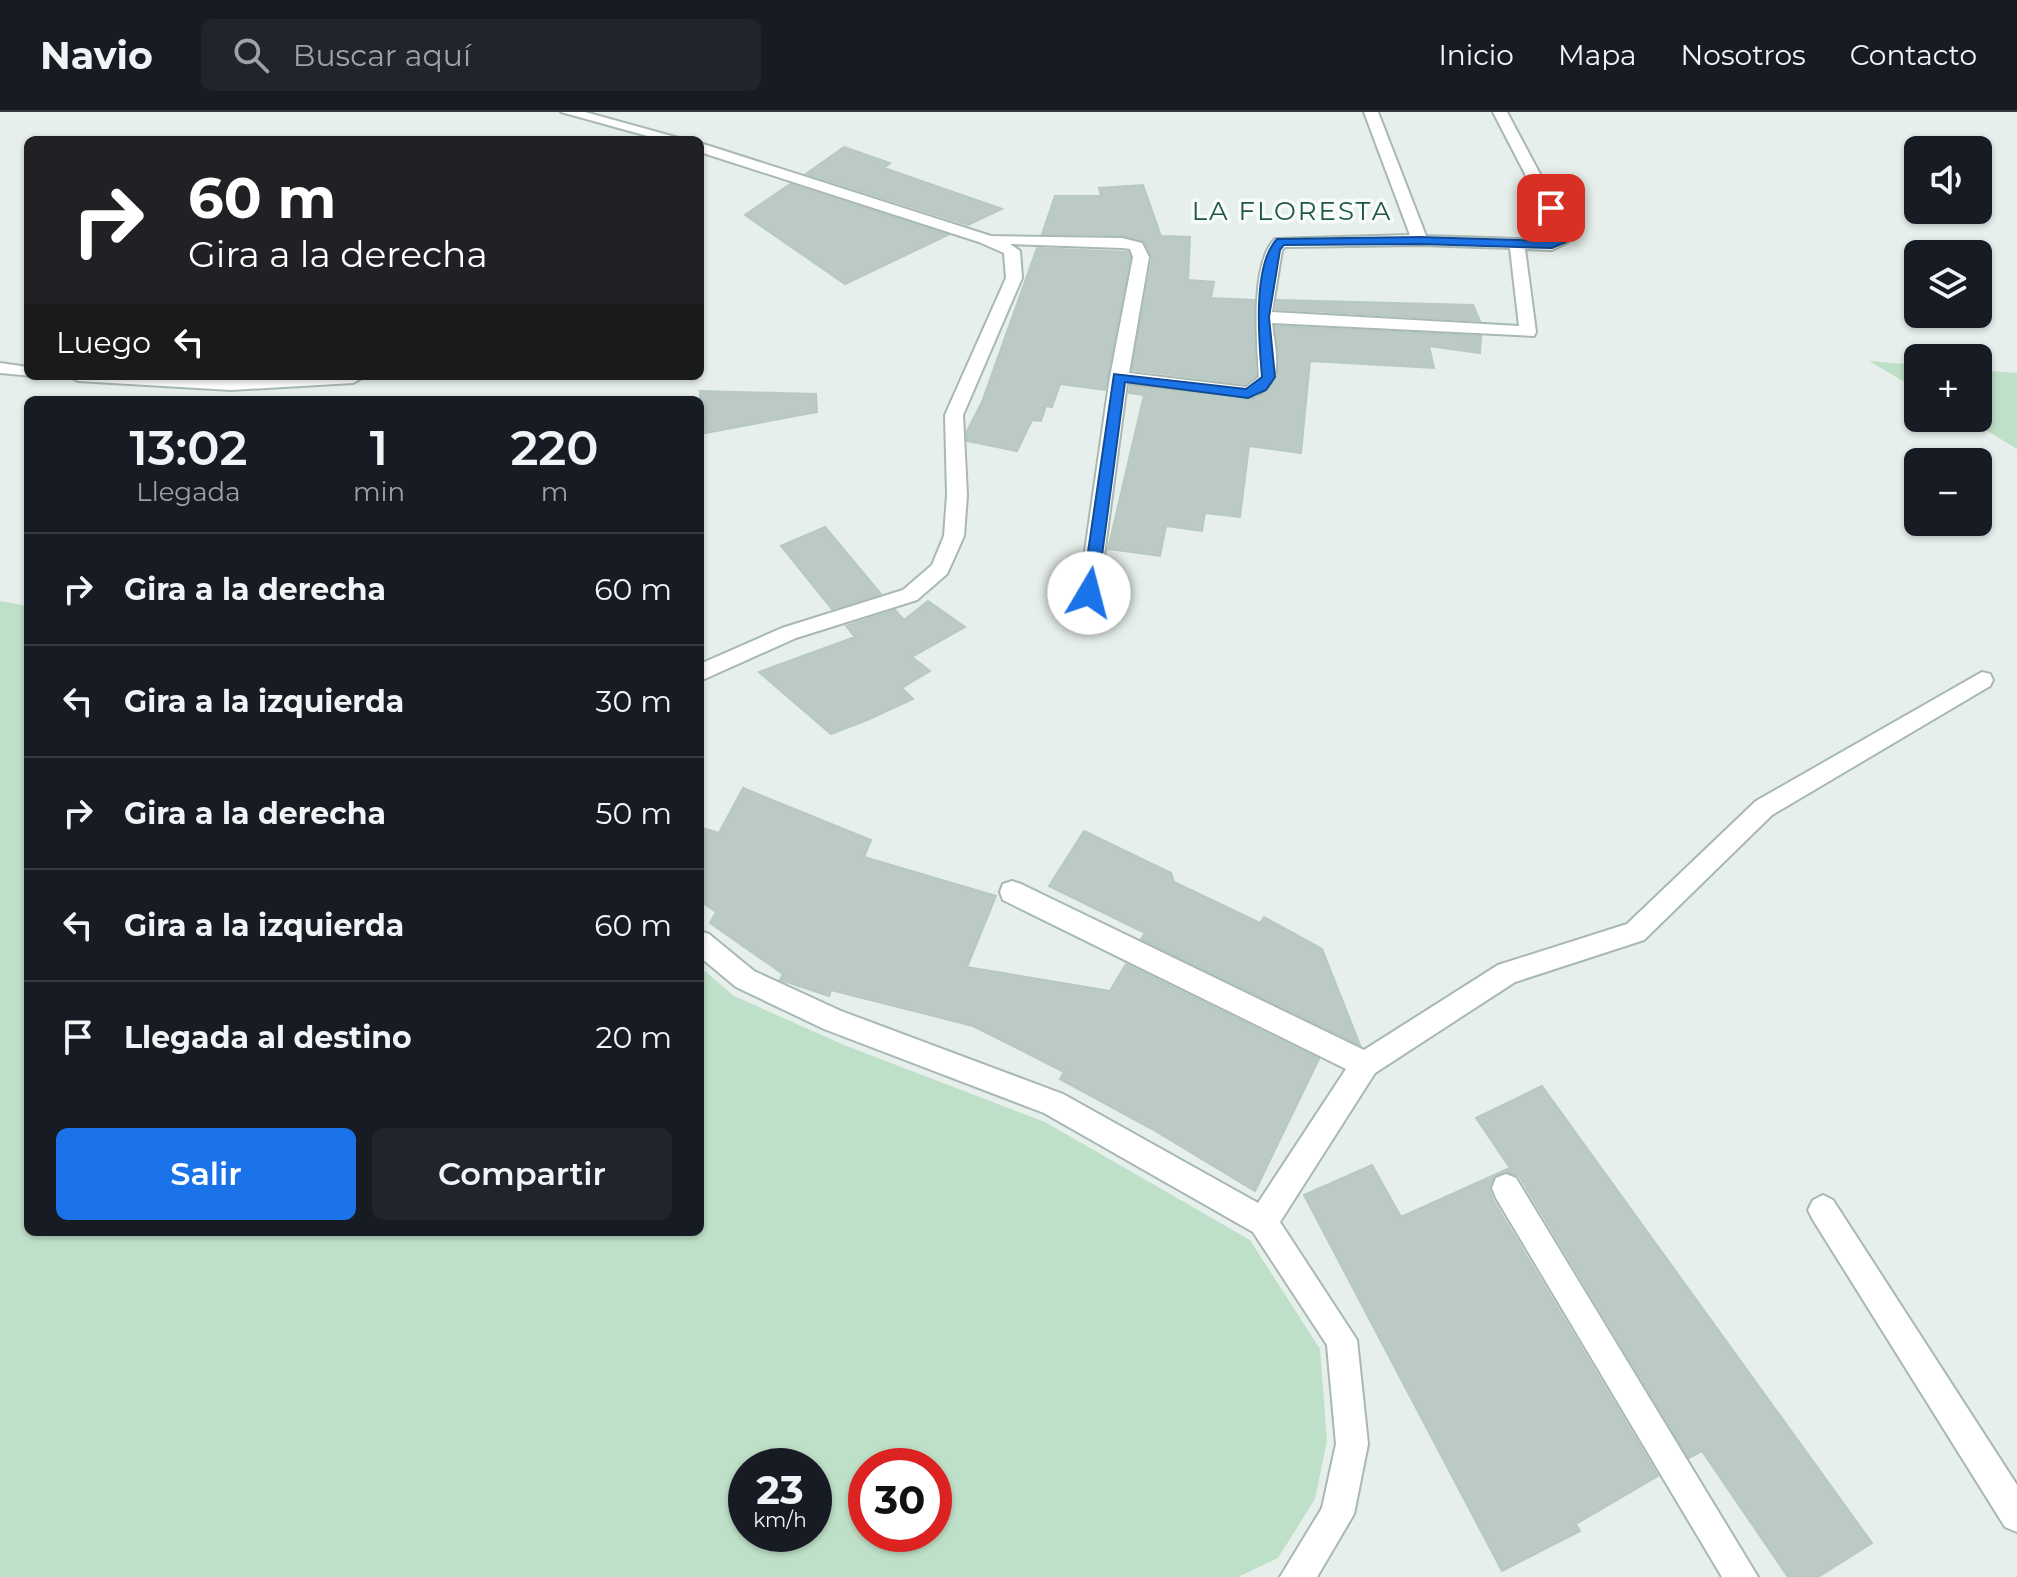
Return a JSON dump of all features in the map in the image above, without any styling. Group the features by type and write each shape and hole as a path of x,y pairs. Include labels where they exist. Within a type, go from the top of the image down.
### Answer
{"street":[{"path":"568,112 663,136"},
{"path":"1371,112 1420,240"},
{"path":"1119,377 1248,393 1261,387 1268,377 1263,317 1274,249 1281,242 1420,240 1552,245 1562,239 1563,232 1500,112"},
{"path":"704,148 985,239 1012,251 1014,278 954,415 957,495 954,536 940,569 910,595 789,633 704,671"},
{"path":"985,239 1122,243 1136,246 1141,257 1119,377 1089,593"},
{"path":"1263,317 1528,332 1517,244"},
{"path":"0,368 24,371"},
{"path":"146,380 231,385 318,380"},
{"path":"1263,1222 1365,1064 1507,973 1635,932 1764,808 1982,680"},
{"path":"1012,892 1365,1064"},
{"path":"704,945 745,979 833,1020 1053,1103 1263,1222 1342,1340 1352,1444 1337,1514 1297,1577"},
{"path":"1506,1188 1741,1577"},
{"path":"1823,1210 2017,1515"}],"green space":[{"path":"1869,361 1904,364 1904,382"},
{"path":"1992,371 2017,373 2017,449 1989,432 1992,432"},
{"path":"0,601 24,605 24,1236 704,1236 704,970 734,996 844,1045 1045,1122 1250,1240 1320,1349 1327,1441 1315,1499 1278,1558 1238,1577 0,1577"}],"building":[{"path":"844,147 890,163 884,168 1002,209 968,225 806,174"},
{"path":"790,184 948,235 845,284 745,215"},
{"path":"1143,185 1161,236 1190,237 1188,280 1214,282 1211,298 1254,300 1256,376 1245,384 1132,370 1152,258 1145,242 1122,235 1042,234 1055,196 1101,196 1099,188"},
{"path":"1037,248 1128,252 1130,257 1105,390 1060,384 1052,407 1046,406 1041,421 1032,420 1017,451 967,441 967,431 982,402"},
{"path":"1277,300 1473,305 1480,321 1276,309"},
{"path":"1275,326 1481,336 1480,353 1429,346 1434,368 1310,361 1301,453 1249,446 1240,517 1205,513 1202,531 1166,526 1160,556 1108,549 1144,395 1129,393 1130,386 1256,400 1266,393 1278,375"},
{"path":"700,391 816,394 817,412 704,433 704,396 700,396"},
{"path":"825,527 881,594 832,609 781,546"},
{"path":"928,601 965,627 912,657 930,671 902,688 913,699 867,720 831,734 759,672 855,637 846,626 895,610 904,620"},
{"path":"743,788 871,840 864,857 996,896 967,967 1110,991 1126,964 1319,1059 1255,1191 1152,1129 1060,1079 1064,1072 973,1026 831,990 829,996 780,980 783,974 710,923 716,912 704,904 704,828 719,833"},
{"path":"1084,831 1171,873 1174,882 1260,923 1264,917 1322,949 1360,1045 1141,939 1145,933 1049,886"},
{"path":"1542,1086 1872,1543 1818,1577 1788,1577 1702,1451 1689,1458 1519,1176 1505,1171 1493,1177 1489,1189 1493,1200 1658,1476 1576,1524 1580,1531 1502,1571 1304,1195 1372,1165 1401,1217 1510,1168 1476,1118"}],"district":[{"name":"LA FLORESTA","path":"1292,211"}],"route":[{"path":"1089,593 1119,377 1248,393 1261,387 1268,377 1263,317 1274,249 1281,242 1294,239 1420,240 1552,245 1562,239 1563,232 1551,208"}]}
